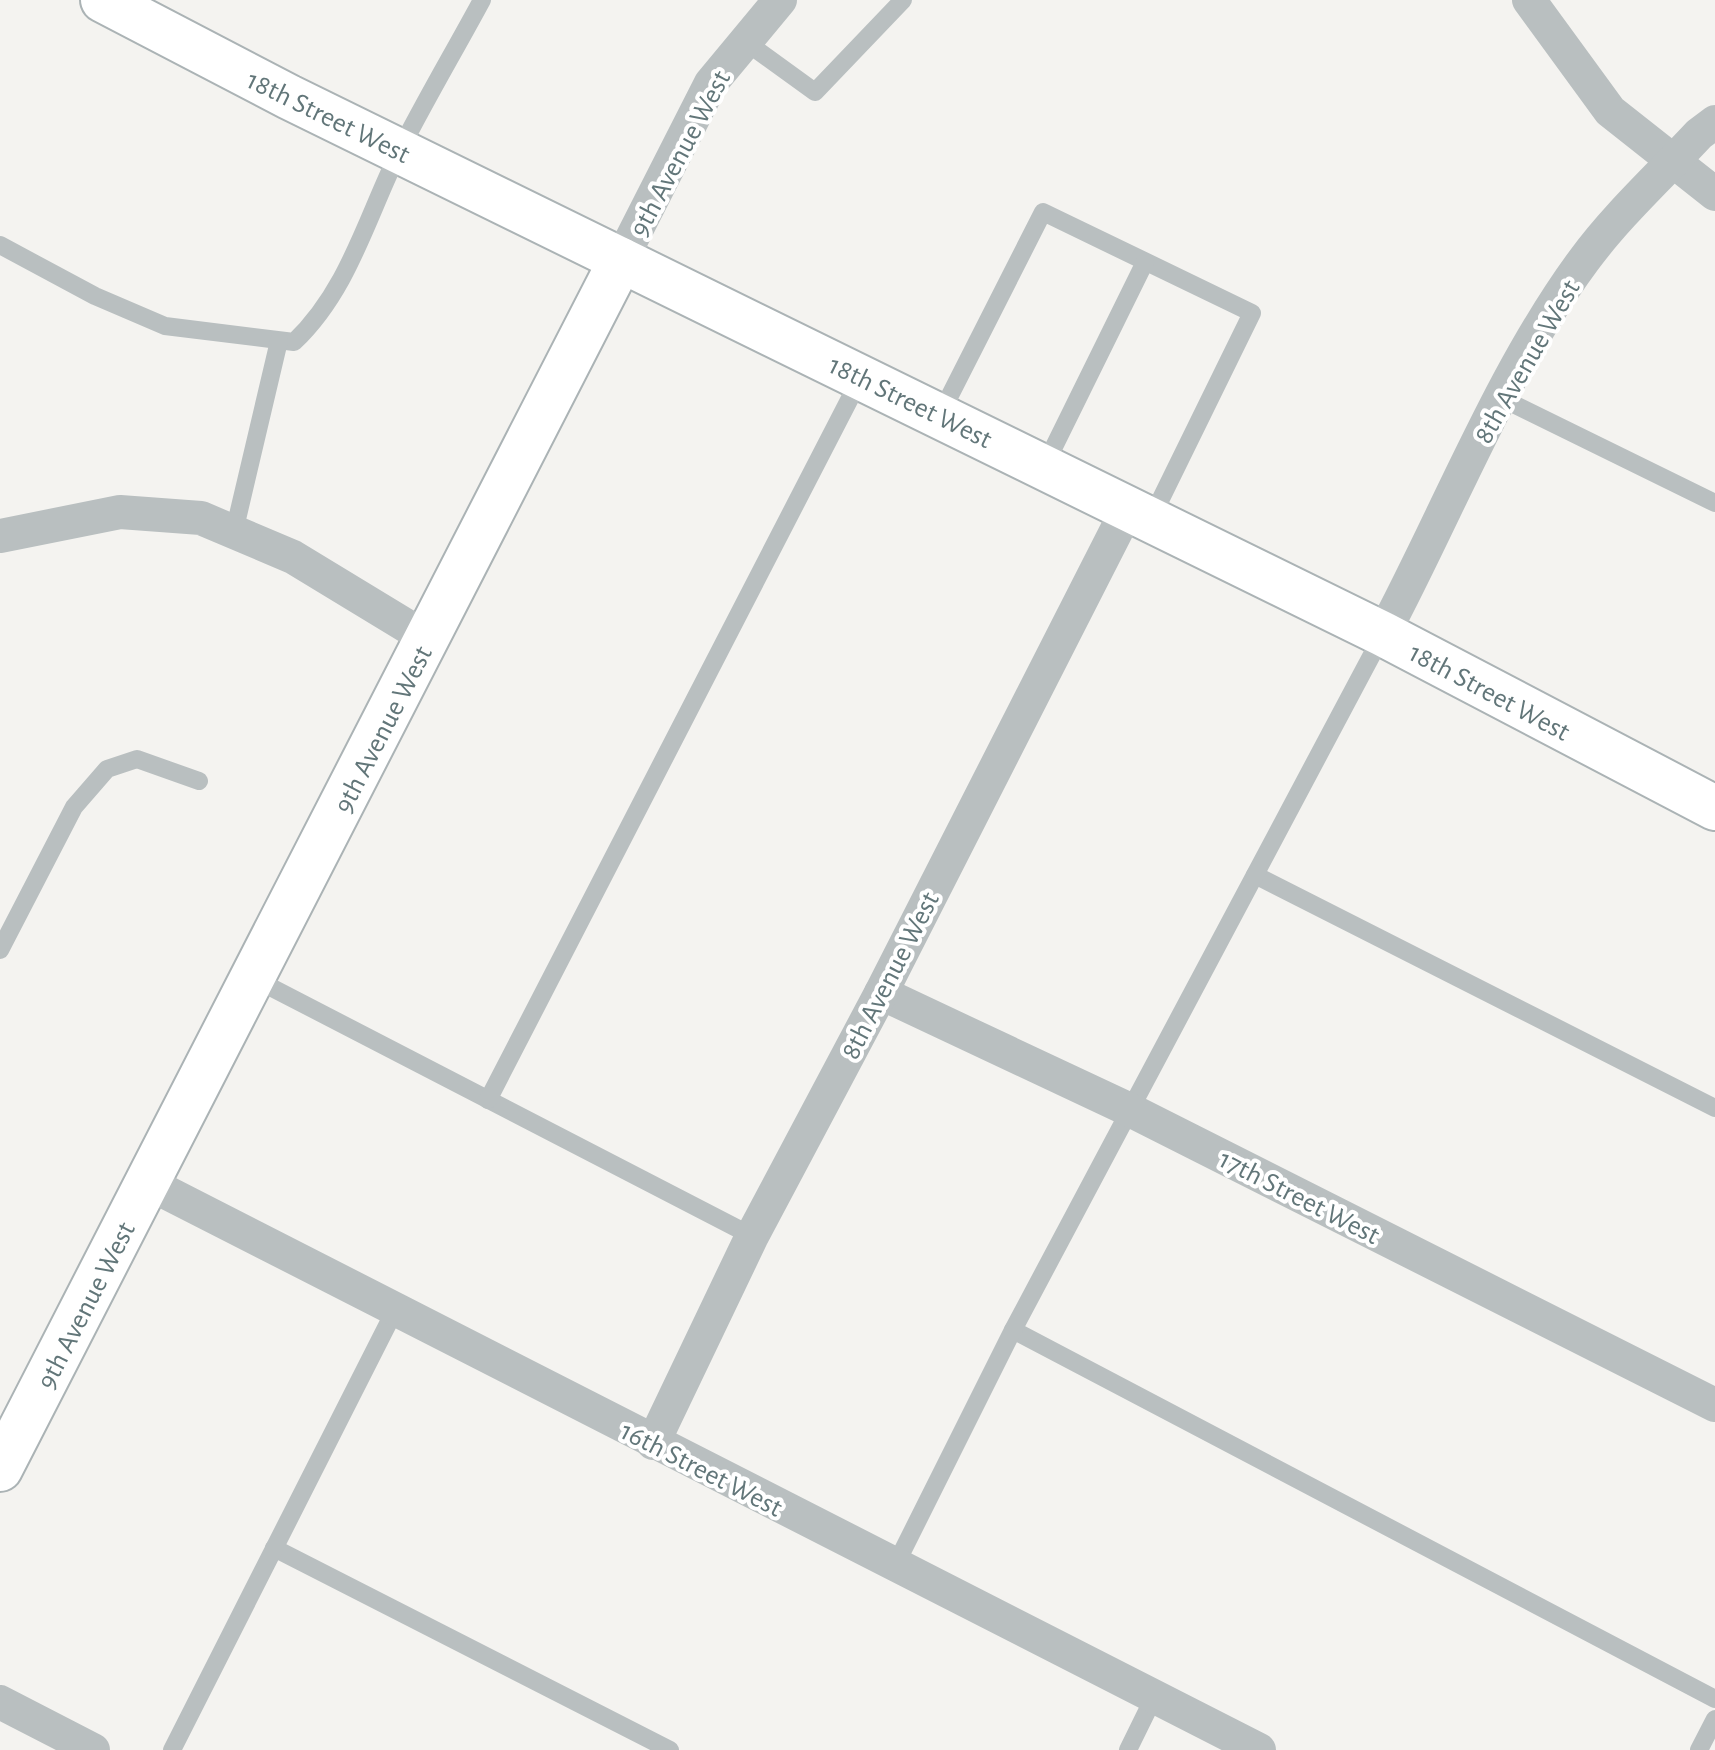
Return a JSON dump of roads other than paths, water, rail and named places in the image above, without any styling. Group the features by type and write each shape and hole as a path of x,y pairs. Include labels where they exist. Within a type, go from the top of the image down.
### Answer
{"street":[{"name":"18th Street West","path":"103,0 399,151 1383,634 1715,808"},
{"name":"9th Avenue West","path":"0,1469 711,83 743,40 780,0"},
{"path":"1529,0 1610,111 1715,194"},
{"name":"8th Avenue West","path":"1383,634 1427,552 1499,397 1585,259 1674,161 1715,122"},
{"path":"0,536 120,512 201,518 293,557 428,639"},
{"name":"8th Avenue West","path":"653,1443 752,1236 1139,513"},
{"name":"17th Street West","path":"881,993 1130,1110 1715,1405"},
{"name":"16th Street West","path":"148,1183 1259,1750"},
{"path":"0,1702 93,1750"}],"lane":[{"path":"0,245 95,296 165,326 294,342 314,323 343,278 399,151 482,0"},
{"path":"743,40 815,92 903,0"},
{"path":"940,415 1043,212 1252,313 1139,513"},
{"path":"1044,467 1145,262"},
{"path":"234,532 279,341"},
{"path":"488,1100 861,377"},
{"path":"1499,397 1715,503"},
{"path":"895,1566 1013,1330 1383,634"},
{"path":"0,950 74,807 107,769 137,759 199,781"},
{"path":"1255,875 1715,1108"},
{"path":"253,978 752,1236"},
{"path":"172,1750 395,1310"},
{"path":"1013,1330 1715,1699"},
{"path":"274,1548 670,1750"},
{"path":"1128,1750 1154,1697"},
{"path":"1699,1750 1715,1719"}]}
